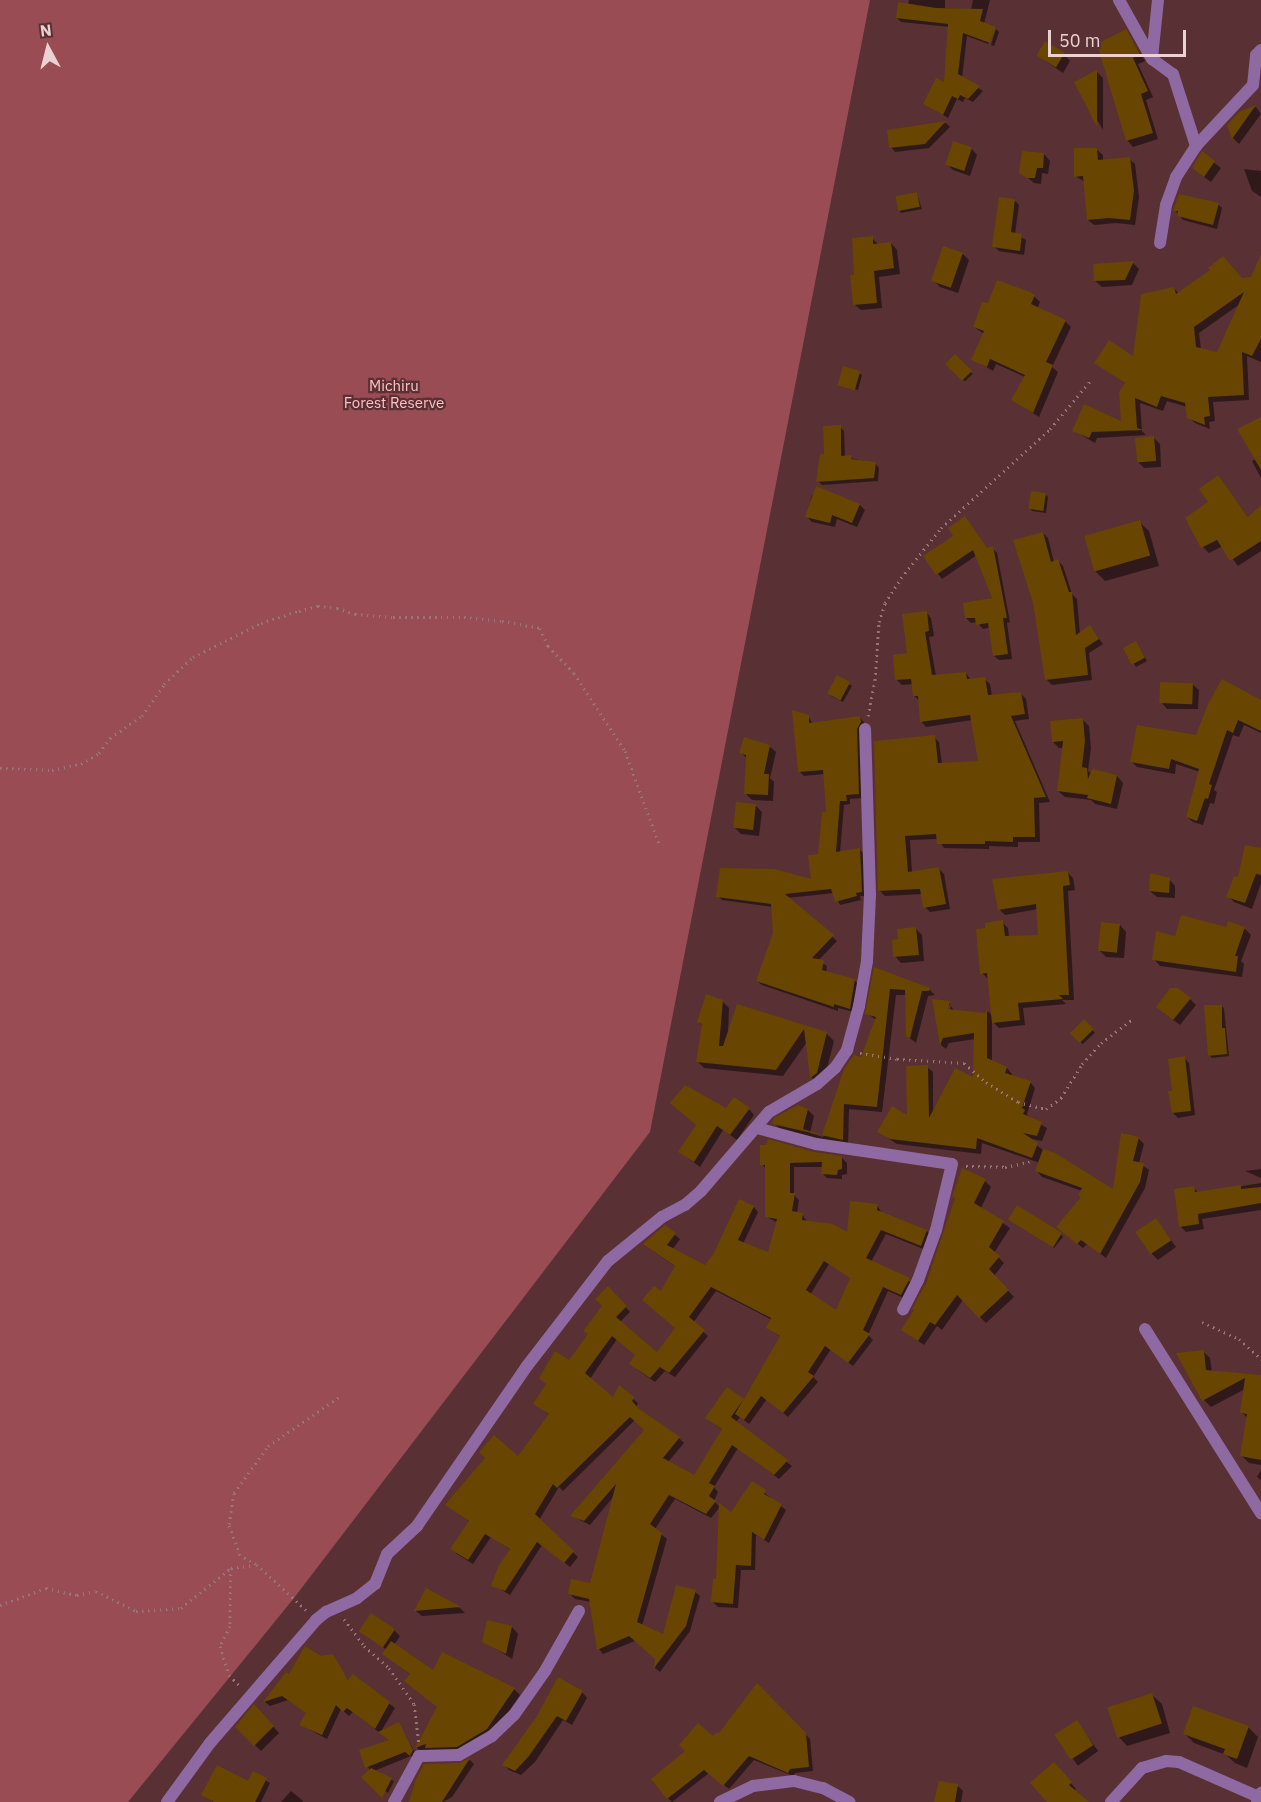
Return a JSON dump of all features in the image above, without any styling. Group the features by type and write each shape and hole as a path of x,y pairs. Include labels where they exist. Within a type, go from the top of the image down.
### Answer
{"street":[{"path":"1119,0 1152,59 1173,74 1196,146"},
{"path":"1152,59 1158,0"},
{"path":"1160,243 1166,205 1176,177 1196,146 1253,85 1256,55 1261,50"},
{"path":"167,1802 210,1743 316,1620 338,1606 357,1598 375,1584 387,1554 417,1526 527,1366 608,1261 662,1217 685,1205 701,1191 775,1107 828,1077 847,1050 859,1006 867,961 870,895 865,729"},
{"path":"757,1128 816,1143 952,1164 936,1230 918,1280 903,1309"},
{"path":"1145,1329 1261,1513"},
{"path":"394,1802 419,1756 459,1755 492,1736 514,1715 579,1611"},
{"path":"1111,1802 1142,1768 1166,1761 1179,1762 1260,1797"},
{"path":"720,1802 753,1786 794,1782 823,1788 849,1802"}],"path":[{"path":"865,729 875,680 879,622 885,603 901,578 941,528 1050,429 1092,379"},
{"path":"0,768 33,771 81,764 99,753 110,738 142,716 164,684 193,657 261,622 298,611 318,606 337,608 355,614 393,618 464,617 502,621 540,628 548,646 574,673 625,751 659,844"},
{"path":"847,1050 897,1059 964,1063 986,1082 1018,1102 1046,1108 1061,1098 1087,1058 1101,1043 1134,1018"},
{"path":"963,1166 1000,1167 1029,1162"},
{"path":"1203,1322 1239,1339 1261,1359"},
{"path":"316,1620 256,1564 240,1555 229,1524 234,1493 268,1446 339,1397"},
{"path":"0,1605 46,1588 77,1595 96,1591 136,1611 181,1608 231,1568 256,1564"},
{"path":"231,1568 230,1626 220,1646 229,1675 250,1697"},
{"path":"338,1606 349,1628 364,1646 389,1668 414,1704 419,1756"}],"green space":[{"name":"Michiru Forest Reserve","path":"0,0 870,0 650,1132 294,1598 128,1802 0,1802"}],"building":[{"path":"898,2 936,8 983,9 980,21 996,27 990,43 963,33 958,74 980,86 968,99 960,95 958,99 952,96 943,115 923,104 936,78 944,82 948,24 896,18"},
{"path":"1126,29 1140,54 1133,58 1148,91 1141,94 1153,133 1126,141 1097,44"},
{"path":"1045,41 1065,53 1056,67 1036,56"},
{"path":"1097,70 1097,127 1074,82"},
{"path":"1256,105 1232,139 1227,125 1239,112"},
{"path":"946,121 925,144 889,148 887,130"},
{"path":"953,141 972,147 964,171 945,165"},
{"path":"1074,148 1097,148 1098,160 1130,157 1134,191 1130,220 1109,218 1087,220 1083,176 1074,177"},
{"path":"1022,151 1044,153 1043,168 1037,168 1035,178 1027,178 1019,173"},
{"path":"1202,151 1215,161 1204,177 1192,168"},
{"path":"917,192 920,207 898,211 895,196"},
{"path":"1179,194 1219,203 1213,225 1177,216 1178,211 1173,211"},
{"path":"999,197 1015,199 1011,232 1022,234 1020,251 992,247"},
{"path":"873,236 873,244 891,242 894,268 874,271 877,303 853,305 850,275 854,275 852,238"},
{"path":"943,246 963,253 951,288 931,281"},
{"path":"1261,254 1261,339 1252,356 1242,352 1244,395 1208,397 1210,416 1204,417 1205,425 1187,418 1185,403 1161,396 1157,407 1135,398 1137,428 1143,430 1092,432 1089,438 1072,431 1084,404 1121,421 1119,392 1125,383 1094,363 1109,340 1133,356 1141,294 1174,287 1176,294 1210,270 1208,268 1223,256 1242,278 1251,277","holes":["1244,292 1217,352 1196,347 1194,327"]},
{"path":"1134,261 1125,280 1094,281 1093,264"},
{"path":"997,280 1030,292 1035,295 1031,304 1066,320 1046,362 1053,365 1033,413 1011,400 1025,375 990,359 987,367 971,360 984,331 973,327 982,302 988,303"},
{"path":"955,354 972,371 962,381 945,364"},
{"path":"843,366 860,371 855,390 837,385"},
{"path":"1261,417 1261,470 1237,429"},
{"path":"841,425 841,456 851,455 851,459 876,462 874,478 816,482 820,454 824,454 823,426"},
{"path":"1154,436 1156,461 1137,463 1135,438"},
{"path":"1218,475 1248,517 1261,505 1261,541 1230,561 1217,540 1201,548 1185,518 1208,502 1199,489"},
{"path":"816,486 860,504 852,523 832,515 830,523 805,517"},
{"path":"1031,491 1046,493 1043,511 1028,509"},
{"path":"965,516 987,548 993,546 1007,618 1003,618 1008,654 993,656 988,623 976,625 975,618 965,618 963,603 992,598 973,550 936,575 923,556 953,536 948,528"},
{"path":"1140,520 1150,556 1094,572 1084,536"},
{"path":"1043,532 1051,562 1058,559 1069,592 1072,592 1076,635 1090,625 1099,639 1085,648 1088,675 1045,680 1033,603 1013,540"},
{"path":"927,611 929,631 925,632 932,675 966,672 967,679 985,677 988,695 1021,692 1025,714 1011,716 1046,797 1034,798 1035,837 1013,837 1013,842 985,841 985,844 937,844 936,834 905,836 908,872 939,867 946,904 923,908 920,889 878,891 874,741 935,735 938,763 978,761 970,715 920,722 918,696 913,696 911,679 895,680 893,655 907,653 902,614"},
{"path":"1136,641 1145,658 1132,665 1123,648"},
{"path":"837,675 850,682 840,701 827,694"},
{"path":"1222,679 1261,700 1261,731 1238,720 1233,733 1227,730 1209,784 1212,785 1208,799 1205,798 1197,821 1186,817 1199,769 1171,759 1169,769 1130,762 1137,725 1196,735 1208,704"},
{"path":"1160,682 1193,683 1192,704 1159,703"},
{"path":"792,710 809,715 809,723 860,716 861,722 857,729 859,794 846,795 847,801 840,801 836,852 860,848 862,892 856,893 857,896 835,902 831,889 785,894 834,935 812,958 824,960 822,970 855,979 850,1009 834,1004 834,1007 756,981 773,933 771,904 716,897 720,868 775,869 811,879 808,855 818,854 822,812 826,812 823,770 798,772"},
{"path":"1083,718 1085,741 1082,767 1087,768 1088,779 1092,769 1117,775 1111,804 1087,798 1088,795 1057,791 1063,741 1052,742 1050,721"},
{"path":"744,737 770,745 764,774 769,774 768,795 744,794 746,755 739,753"},
{"path":"736,802 756,804 753,830 733,828"},
{"path":"1245,845 1261,848 1261,875 1256,874 1245,903 1226,897 1234,876 1238,877"},
{"path":"1068,871 1070,885 1063,886 1069,995 1059,995 1063,999 1018,1003 1020,1020 992,1023 987,973 980,974 976,929 985,928 985,923 1003,920 1005,936 1038,935 1036,904 998,910 992,879"},
{"path":"1150,873 1170,878 1169,893 1149,891"},
{"path":"1181,915 1226,927 1228,921 1245,927 1235,956 1238,956 1236,972 1152,960 1156,931 1175,936"},
{"path":"1101,922 1120,924 1117,953 1098,951"},
{"path":"916,927 919,955 893,957 892,940 898,939 897,929"},
{"path":"874,967 930,988 929,991 922,991 910,1038 906,1037 905,990 890,989 877,1107 844,1104 843,1140 772,1124 774,1118 798,1105 808,1109 803,1129 822,1135 844,1069 854,1055 861,1057 876,1017 865,1014"},
{"path":"1170,988 1178,988 1191,998 1173,1020 1156,1007"},
{"path":"706,994 723,1000 719,1046 723,1046 737,1004 827,1032 817,1073 810,1078 804,1029 776,1070 696,1062 702,1024 697,1022"},
{"path":"932,999 950,1001 948,1009 985,1013 987,1009 987,1058 1007,1067 1005,1073 1031,1081 1022,1108 1025,1110 1023,1114 1042,1122 1037,1136 1023,1133 1038,1143 1032,1158 977,1138 976,1149 890,1139 877,1132 892,1106 907,1115 906,1066 928,1065 929,1118 955,1068 973,1077 974,1033 943,1038 940,1045"},
{"path":"1204,1005 1222,1005 1222,1028 1225,1028 1227,1054 1208,1056"},
{"path":"1084,1019 1094,1029 1080,1043 1070,1033"},
{"path":"1185,1056 1191,1111 1172,1113 1168,1091 1172,1091 1168,1059"},
{"path":"685,1085 726,1108 734,1097 750,1108 730,1135 717,1126 694,1162 678,1152 696,1125 670,1103"},
{"path":"1121,1133 1139,1137 1133,1161 1144,1163 1140,1182 1100,1254 1081,1240 1077,1244 1056,1227 1081,1197 1078,1195 1082,1188 1035,1171 1043,1149 1055,1153 1113,1189"},
{"path":"768,1139 814,1152 842,1156 842,1169 838,1170 837,1175 821,1174 822,1162 790,1163 790,1193 795,1193 792,1211 803,1213 802,1220 833,1224 847,1232 850,1201 878,1204 877,1210 927,1230 921,1246 881,1230 866,1258 910,1278 901,1295 883,1287 863,1330 870,1334 848,1363 825,1346 808,1372 814,1376 783,1413 761,1396 744,1420 735,1414 743,1400 731,1417 788,1460 774,1475 732,1445 709,1483 715,1486 709,1496 716,1501 706,1514 669,1495 650,1524 662,1533 637,1622 663,1634 676,1585 696,1590 686,1626 654,1668 655,1659 629,1636 597,1650 589,1599 568,1594 571,1579 590,1583 616,1484 584,1521 570,1516 644,1430 630,1417 557,1488 553,1484 535,1514 574,1551 564,1563 537,1542 505,1591 491,1586 498,1567 510,1549 485,1534 468,1560 450,1549 469,1521 445,1505 485,1458 479,1452 494,1435 518,1456 549,1414 533,1404 546,1384 539,1378 555,1351 569,1360 588,1334 583,1331 602,1306 595,1299 608,1286 627,1306 616,1317 657,1352 675,1328 642,1300 654,1286 661,1291 675,1266 643,1244 665,1225 676,1233 667,1245 705,1265 714,1253 739,1199 754,1206 738,1240 768,1252 777,1219 765,1217 765,1165 760,1165 760,1145 766,1145","holes":["824,1261 850,1278 836,1310 806,1290","711,1287 771,1318 766,1328 780,1336 744,1399 727,1387 705,1418 722,1429 694,1475 663,1458 680,1437 638,1408 632,1401 634,1397 619,1385 613,1397 585,1373 612,1336 635,1355 629,1364 650,1378 660,1367 669,1373 705,1330 689,1317"]},
{"path":"962,1168 986,1179 974,1203 1004,1221 989,1247 1000,1256 989,1269 1009,1290 979,1318 957,1295 935,1325 930,1322 918,1341 901,1330 914,1310 912,1309 926,1283 955,1198 952,1197"},
{"path":"1241,1185 1241,1189 1261,1187 1261,1203 1198,1214 1199,1224 1179,1227 1174,1189 1194,1186 1195,1192"},
{"path":"1017,1205 1062,1233 1053,1248 1008,1219"},
{"path":"1156,1218 1171,1240 1150,1254 1135,1232"},
{"path":"1204,1350 1206,1370 1261,1375 1261,1460 1240,1456 1247,1414 1240,1413 1245,1378 1202,1401 1176,1353"},
{"path":"752,1481 766,1490 764,1494 782,1504 764,1540 752,1532 751,1566 736,1565 733,1604 711,1602 713,1579 716,1579 719,1503 731,1512"},
{"path":"426,1588 461,1607 414,1611"},
{"path":"371,1613 395,1629 383,1647 359,1631"},
{"path":"487,1620 512,1626 506,1654 482,1642"},
{"path":"391,1641 433,1670 442,1652 515,1688 487,1729 457,1747 425,1748 426,1744 415,1748 437,1707 404,1681 410,1674 382,1654"},
{"path":"305,1646 321,1656 333,1654 348,1680 353,1674 390,1702 375,1729 347,1708 343,1712 336,1705 322,1735 299,1725 306,1713 282,1696 263,1702 286,1672 289,1674"},
{"path":"558,1677 583,1691 566,1721 557,1716 529,1756 515,1771 502,1765 537,1716"},
{"path":"757,1683 806,1733 809,1767 790,1769 788,1773 749,1756 723,1786 704,1770 667,1799 651,1779 685,1751 679,1745 698,1723 713,1736 719,1733"},
{"path":"1152,1693 1162,1723 1117,1738 1107,1708"},
{"path":"254,1704 274,1726 254,1746 235,1727"},
{"path":"1193,1706 1249,1726 1237,1759 1223,1754 1225,1749 1183,1734"},
{"path":"1077,1720 1093,1745 1071,1760 1054,1735"},
{"path":"399,1722 413,1750 410,1756 405,1752 365,1768 359,1750 389,1740 378,1732"},
{"path":"470,1758 442,1802 409,1802 416,1779 424,1764 459,1763"},
{"path":"1054,1762 1072,1782 1069,1785 1089,1802 1047,1802 1030,1783"},
{"path":"217,1765 248,1781 253,1771 267,1778 255,1802 214,1802 201,1795"},
{"path":"371,1768 392,1778 382,1798 361,1777"},
{"path":"939,1781 958,1784 955,1802 934,1802"}]}
